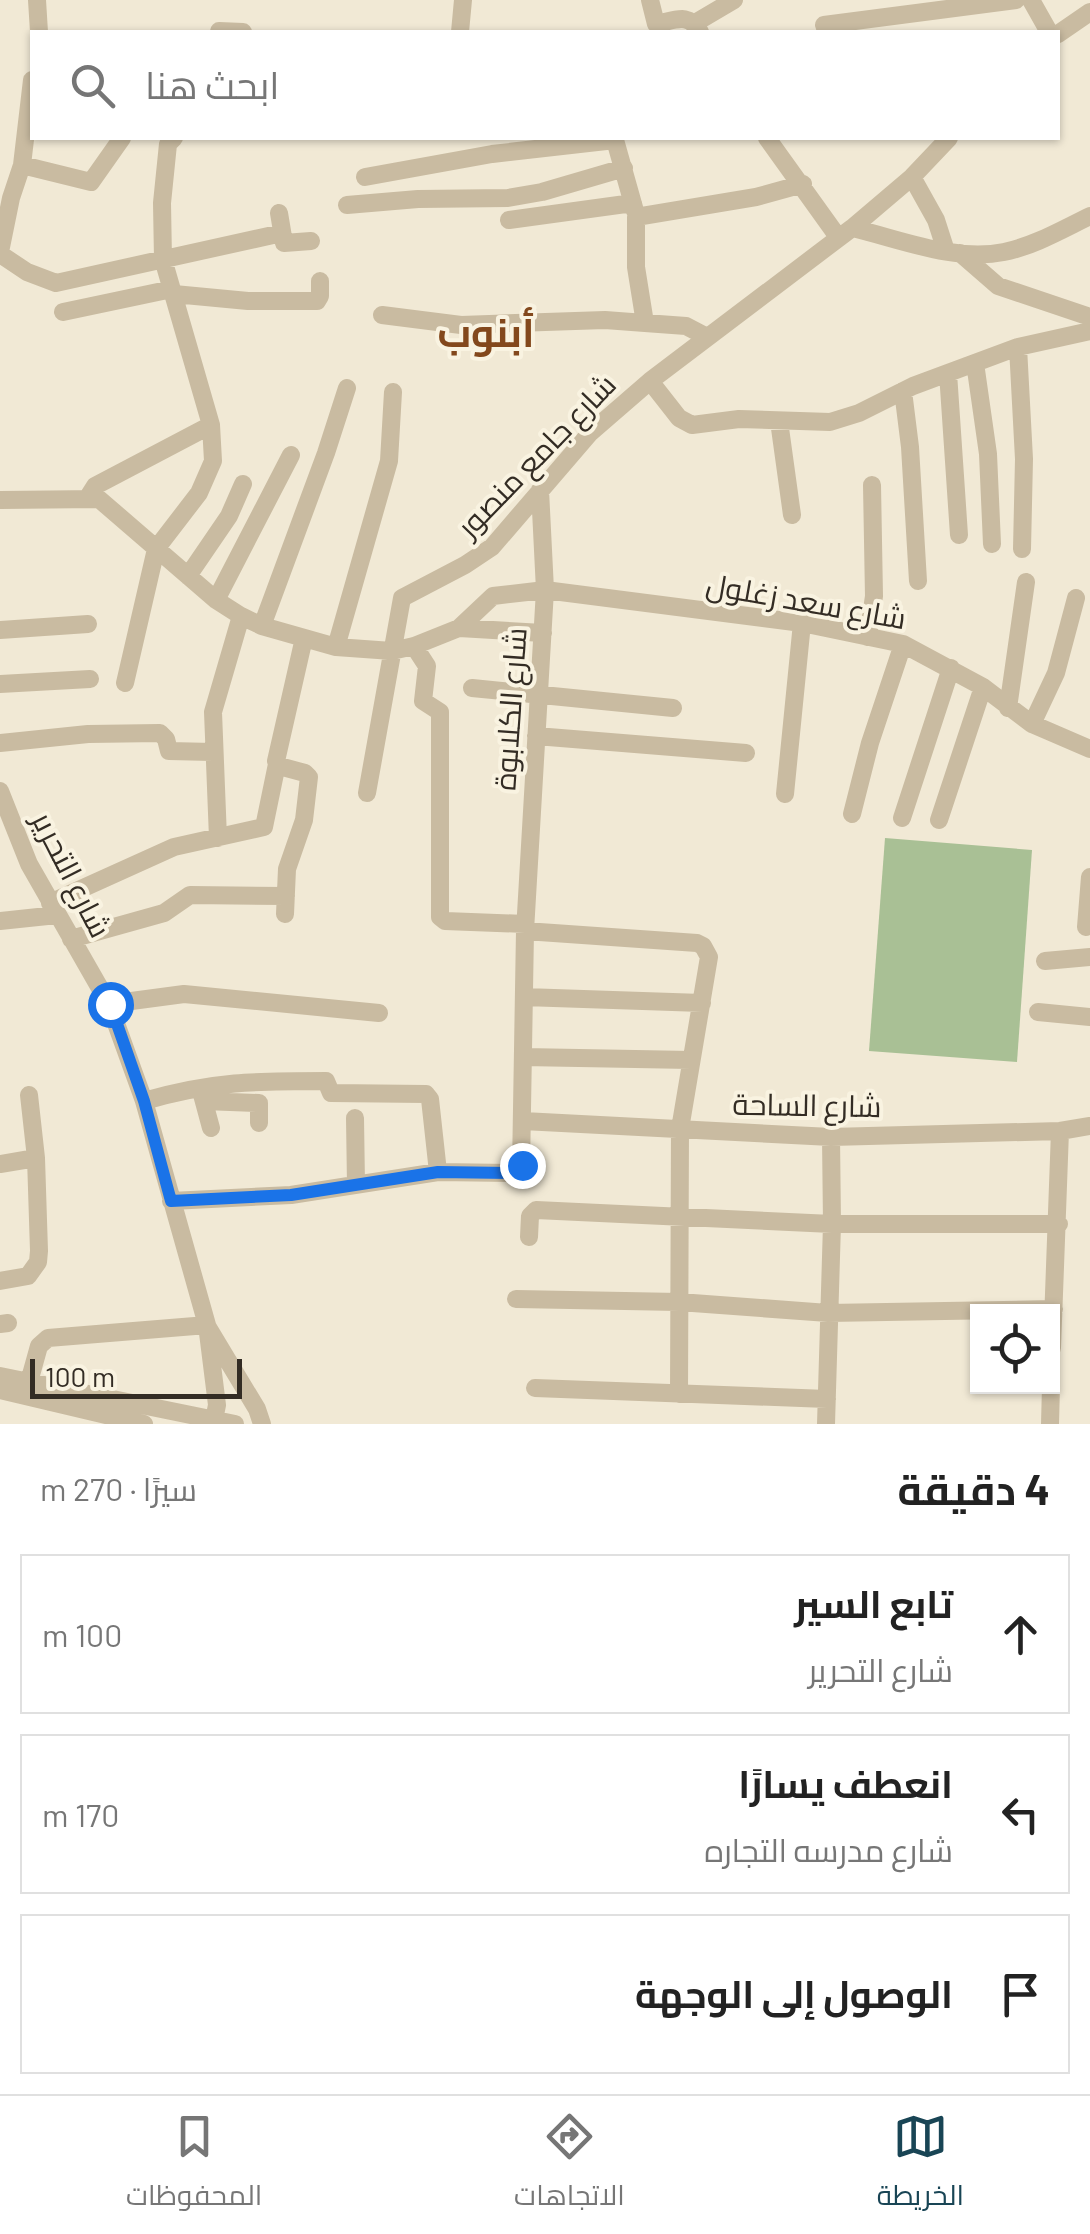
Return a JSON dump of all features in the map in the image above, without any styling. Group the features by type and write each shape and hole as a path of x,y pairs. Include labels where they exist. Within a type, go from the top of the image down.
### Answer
{"street":[{"path":"38,0 39,30"},
{"path":"460,30 463,0"},
{"path":"650,0 655,28 688,19 697,28 734,0"},
{"path":"824,25 1016,0"},
{"path":"1032,0 1048,30"},
{"path":"1060,33 1090,12"},
{"path":"30,97 22,165 5,196 0,253 27,272 56,283 282,233"},
{"path":"22,165 91,182 121,140"},
{"path":"125,683 156,549 208,478 213,461 211,426 163,259 162,202 168,144 172,140"},
{"path":"365,178 492,154 606,140"},
{"path":"614,140 635,210 636,267 645,323"},
{"path":"769,140 845,233 953,252 1000,253 1018,249 1090,216"},
{"name":"شارع جامع منصور","path":"367,793 400,602 406,594 484,554 590,433 650,381 845,233 947,140"},
{"path":"347,205 418,198 508,198 624,168"},
{"path":"912,176 953,252 998,286 1090,316"},
{"path":"509,220 756,197 802,184"},
{"path":"280,213 286,244 311,240"},
{"path":"62,312 173,292 248,301 317,301 320,280"},
{"path":"382,315 461,324 566,320 645,323 686,326 707,337"},
{"path":"650,381 679,418 692,425 739,419 830,422 860,413 975,362 1018,347 1090,331"},
{"path":"1018,347 1025,481 1022,549"},
{"path":"975,362 988,454 992,544"},
{"path":"948,372 959,535"},
{"path":"262,626 347,388"},
{"path":"904,391 918,580"},
{"path":"336,647 390,462 393,392"},
{"path":"779,421 792,514"},
{"path":"88,497 95,486 211,426"},
{"path":"216,600 291,455"},
{"path":"188,576 229,516 243,484"},
{"path":"868,637 875,576 872,486"},
{"name":"شارع الكلابوة","path":"438,1172 516,1173 522,1165 525,927 545,590 540,490"},
{"path":"0,500 88,497 104,502 216,600 241,616 336,647 392,651 459,628 543,633"},
{"path":"1008,708 1026,582"},
{"name":"شارع سعد زغلول","path":"459,628 493,596 545,590 802,622 903,644 983,687 1032,724 1090,749"},
{"path":"1032,724 1056,673 1076,598"},
{"path":"218,838 213,712 241,616"},
{"path":"785,794 802,622"},
{"path":"0,630 88,624"},
{"path":"0,922 53,909 174,847 266,824 304,638"},
{"path":"852,814 866,754 903,644"},
{"path":"414,646 428,666 423,701 440,712 440,917 696,943 703,946 709,957 680,1129 679,1394"},
{"path":"902,818 952,668"},
{"path":"0,684 90,679"},
{"path":"939,820 983,687"},
{"path":"472,688 673,708"},
{"path":"0,743 88,734 160,733 169,751 213,752"},
{"path":"536,736 746,753"},
{"path":"71,939 164,913 185,896 286,905 286,869 304,820 309,777 277,764"},
{"name":"شارع التحرير","path":"0,791 14,830 53,909 110,1004 144,1101 207,1325 218,1405 214,1420"},
{"path":"1086,927 1090,877"},
{"path":"1045,961 1090,957"},
{"path":"110,1004 184,994 379,1013"},
{"path":"524,997 702,1003"},
{"path":"1038,1012 1090,1016"},
{"path":"523,1058 691,1060"},
{"path":"144,1101 202,1093 235,1081 326,1081 331,1094 426,1094 430,1099 438,1172 291,1195 171,1201"},
{"path":"202,1093 259,1102 260,1123"},
{"path":"202,1093 211,1128"},
{"path":"0,1281 28,1276 38,1262 36,1158 29,1095"},
{"path":"356,1118 356,1186"},
{"name":"شارع الساحة","path":"523,1120 830,1138 1060,1131 1090,1126"},
{"path":"1054,1304 1060,1131"},
{"path":"826,1424 832,1224 830,1138"},
{"path":"0,1164 36,1158"},
{"path":"529,1237 530,1216 536,1210 832,1224 1058,1224"},
{"path":"516,1299 679,1302 828,1312 970,1310"},
{"path":"29,1382 39,1346 48,1338 207,1325"},
{"name":"شارع التحرير","path":"207,1325 258,1409 262,1424"},
{"path":"0,1376 235,1424"},
{"path":"535,1388 827,1400"},
{"path":"0,1390 144,1424"},
{"path":"1050,1424 1051,1394"}],"green space":[{"path":"885,838 1032,850 1017,1062 869,1051"}],"district":[{"name":"أبنوب","path":"486,333"}],"route":[{"path":"110,1004 144,1101 171,1201 291,1195 438,1172 516,1173 522,1165"}]}
